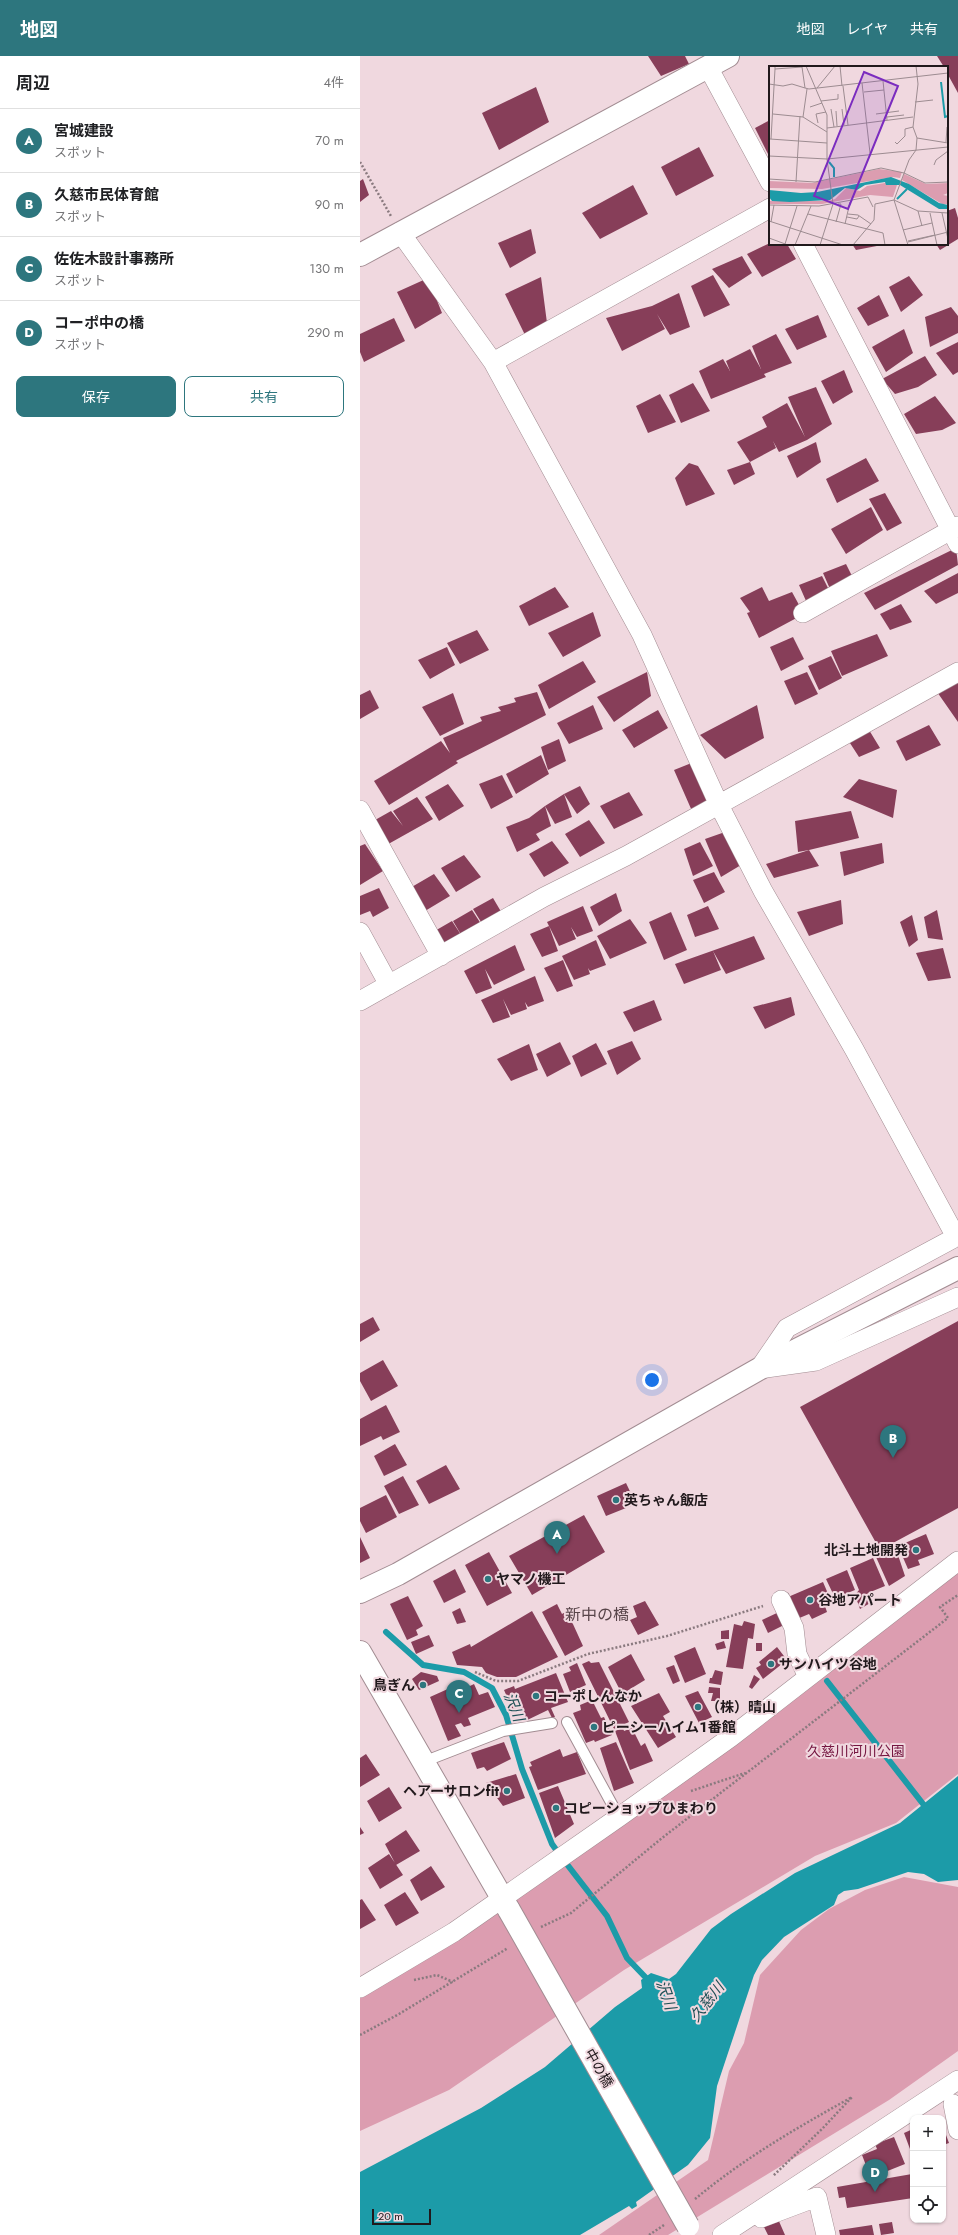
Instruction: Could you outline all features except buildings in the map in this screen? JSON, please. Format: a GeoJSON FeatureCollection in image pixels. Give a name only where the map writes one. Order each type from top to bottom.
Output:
{"type":"FeatureCollection","features":[{"type":"Feature","properties":{"kind":"street"},"geometry":{"type":"LineString","coordinates":[[360,255],[400,232],[728,56]]}},
{"type":"Feature","properties":{"kind":"street"},"geometry":{"type":"LineString","coordinates":[[708,67],[769,180]]}},
{"type":"Feature","properties":{"kind":"street"},"geometry":{"type":"LineString","coordinates":[[493,362],[769,209]]}},
{"type":"Feature","properties":{"kind":"street"},"geometry":{"type":"LineString","coordinates":[[400,232],[493,362],[642,636],[719,805],[763,891],[854,1049],[957,1236],[787,1328],[759,1369]]}},
{"type":"Feature","properties":{"kind":"street"},"geometry":{"type":"LineString","coordinates":[[803,245],[956,533],[804,613]]}},
{"type":"Feature","properties":{"kind":"street"},"geometry":{"type":"LineString","coordinates":[[360,1001],[544,897],[719,805],[958,672]]}},
{"type":"Feature","properties":{"kind":"street"},"geometry":{"type":"LineString","coordinates":[[360,810],[441,956]]}},
{"type":"Feature","properties":{"kind":"street"},"geometry":{"type":"LineString","coordinates":[[360,932],[389,985]]}},
{"type":"Feature","properties":{"kind":"street"},"geometry":{"type":"LineString","coordinates":[[360,1592],[405,1570],[759,1369],[855,1318],[958,1268]]}},
{"type":"Feature","properties":{"kind":"street"},"geometry":{"type":"LineString","coordinates":[[759,1369],[816,1362],[958,1297]]}},
{"type":"Feature","properties":{"kind":"street"},"geometry":{"type":"LineString","coordinates":[[360,1988],[454,1932],[506,1904],[619,1817],[731,1737],[958,1561]]}},
{"type":"Feature","properties":{"kind":"street"},"geometry":{"type":"LineString","coordinates":[[781,1600],[794,1628],[797,1654],[808,1677]]}},
{"type":"Feature","properties":{"kind":"street","name":"中の橋"},"geometry":{"type":"LineString","coordinates":[[360,1652],[506,1904],[690,2230]]}},
{"type":"Feature","properties":{"kind":"street"},"geometry":{"type":"LineString","coordinates":[[723,2234],[958,2080]]}},
{"type":"Feature","properties":{"kind":"street"},"geometry":{"type":"LineString","coordinates":[[953,2104],[958,2130]]}},
{"type":"Feature","properties":{"kind":"street"},"geometry":{"type":"LineString","coordinates":[[723,2234],[817,2197],[826,2235]]}},
{"type":"Feature","properties":{"kind":"lane"},"geometry":{"type":"LineString","coordinates":[[567,1722],[619,1817]]}},
{"type":"Feature","properties":{"kind":"lane"},"geometry":{"type":"LineString","coordinates":[[423,1762],[503,1731],[552,1723]]}},
{"type":"Feature","properties":{"kind":"path"},"geometry":{"type":"LineString","coordinates":[[360,162],[400,232]]}},
{"type":"Feature","properties":{"kind":"path"},"geometry":{"type":"LineString","coordinates":[[537,1929],[549,1921],[571,1913],[662,1838],[948,1618],[940,1607],[958,1595]]}},
{"type":"Feature","properties":{"kind":"path"},"geometry":{"type":"LineString","coordinates":[[475,1672],[496,1681],[518,1681],[588,1654],[667,1636],[781,1600]]}},
{"type":"Feature","properties":{"kind":"path"},"geometry":{"type":"LineString","coordinates":[[360,2034],[399,2014],[511,1946]]}},
{"type":"Feature","properties":{"kind":"path"},"geometry":{"type":"LineString","coordinates":[[689,2204],[732,2170],[772,2142],[852,2097],[822,2129],[773,2176],[761,2192],[768,2204]]}},
{"type":"Feature","properties":{"kind":"path"},"geometry":{"type":"LineString","coordinates":[[649,2235],[667,2222]]}},
{"type":"Feature","properties":{"kind":"green space","name":"久慈川河川公園"},"geometry":{"type":"Polygon","coordinates":[[[958,1568],[958,1774],[896,1823],[815,1856],[624,1970],[449,2090],[360,2131],[360,1994],[958,1568]]]}},
{"type":"Feature","properties":{"kind":"green space"},"geometry":{"type":"Polygon","coordinates":[[[904,1877],[958,1887],[958,2051],[889,2100],[668,2235],[599,2235],[708,2160],[729,2071],[744,2043],[760,1975],[801,1930],[829,1909],[865,1890],[904,1877]]]}},
{"type":"Feature","properties":{"kind":"water","name":"久慈川"},"geometry":{"type":"Polygon","coordinates":[[[958,1776],[958,1880],[938,1882],[924,1874],[908,1872],[858,1889],[844,1891],[838,1895],[834,1905],[784,1937],[762,1960],[754,1975],[717,2086],[710,2138],[688,2165],[636,2202],[637,2206],[632,2209],[629,2206],[580,2235],[360,2235],[360,2172],[481,2108],[545,2067],[615,2007],[642,1988],[641,1980],[651,1973],[669,1979],[676,1974],[711,1929],[731,1914],[795,1873],[900,1823],[958,1776]]]}},
{"type":"Feature","properties":{"kind":"waterway","name":"沢川"},"geometry":{"type":"LineString","coordinates":[[386,1632],[423,1665],[464,1672],[492,1688],[506,1715],[522,1769],[552,1844],[557,1851]]}},
{"type":"Feature","properties":{"kind":"waterway"},"geometry":{"type":"LineString","coordinates":[[827,1681],[927,1809]]}},
{"type":"Feature","properties":{"kind":"waterway","name":"沢川"},"geometry":{"type":"LineString","coordinates":[[566,1863],[607,1916],[627,1958],[650,1982]]}},
{"type":"Feature","properties":{"kind":"place","name":"久慈市民体育館"},"geometry":{"type":"Point","coordinates":[893,1458]}},
{"type":"Feature","properties":{"kind":"place","name":"英ちゃん飯店"},"geometry":{"type":"Point","coordinates":[616,1500]}},
{"type":"Feature","properties":{"kind":"place","name":"北斗土地開発"},"geometry":{"type":"Point","coordinates":[916,1550]}},
{"type":"Feature","properties":{"kind":"place","name":"宮城建設"},"geometry":{"type":"Point","coordinates":[557,1554]}},
{"type":"Feature","properties":{"kind":"place","name":"ヤマノ機工"},"geometry":{"type":"Point","coordinates":[488,1579]}},
{"type":"Feature","properties":{"kind":"place","name":"谷地アパート"},"geometry":{"type":"Point","coordinates":[810,1600]}},
{"type":"Feature","properties":{"kind":"place","name":"サンハイツ谷地"},"geometry":{"type":"Point","coordinates":[771,1664]}},
{"type":"Feature","properties":{"kind":"place","name":"鳥ぎん"},"geometry":{"type":"Point","coordinates":[423,1685]}},
{"type":"Feature","properties":{"kind":"place","name":"コーポしんなか"},"geometry":{"type":"Point","coordinates":[536,1696]}},
{"type":"Feature","properties":{"kind":"place","name":"（株）晴山"},"geometry":{"type":"Point","coordinates":[698,1707]}},
{"type":"Feature","properties":{"kind":"place","name":"佐佐木設計事務所"},"geometry":{"type":"Point","coordinates":[459,1713]}},
{"type":"Feature","properties":{"kind":"place","name":"ピーシーハイム１番館"},"geometry":{"type":"Point","coordinates":[594,1727]}},
{"type":"Feature","properties":{"kind":"place","name":"ヘアーサロンfit"},"geometry":{"type":"Point","coordinates":[507,1791]}},
{"type":"Feature","properties":{"kind":"place","name":"コピーショップひまわり"},"geometry":{"type":"Point","coordinates":[556,1808]}},
{"type":"Feature","properties":{"kind":"place","name":"コーポ中の橋"},"geometry":{"type":"Point","coordinates":[875,2192]}},
{"type":"Feature","properties":{"kind":"district","name":"新中の橋"},"geometry":{"type":"Point","coordinates":[597,1614]}}]}
